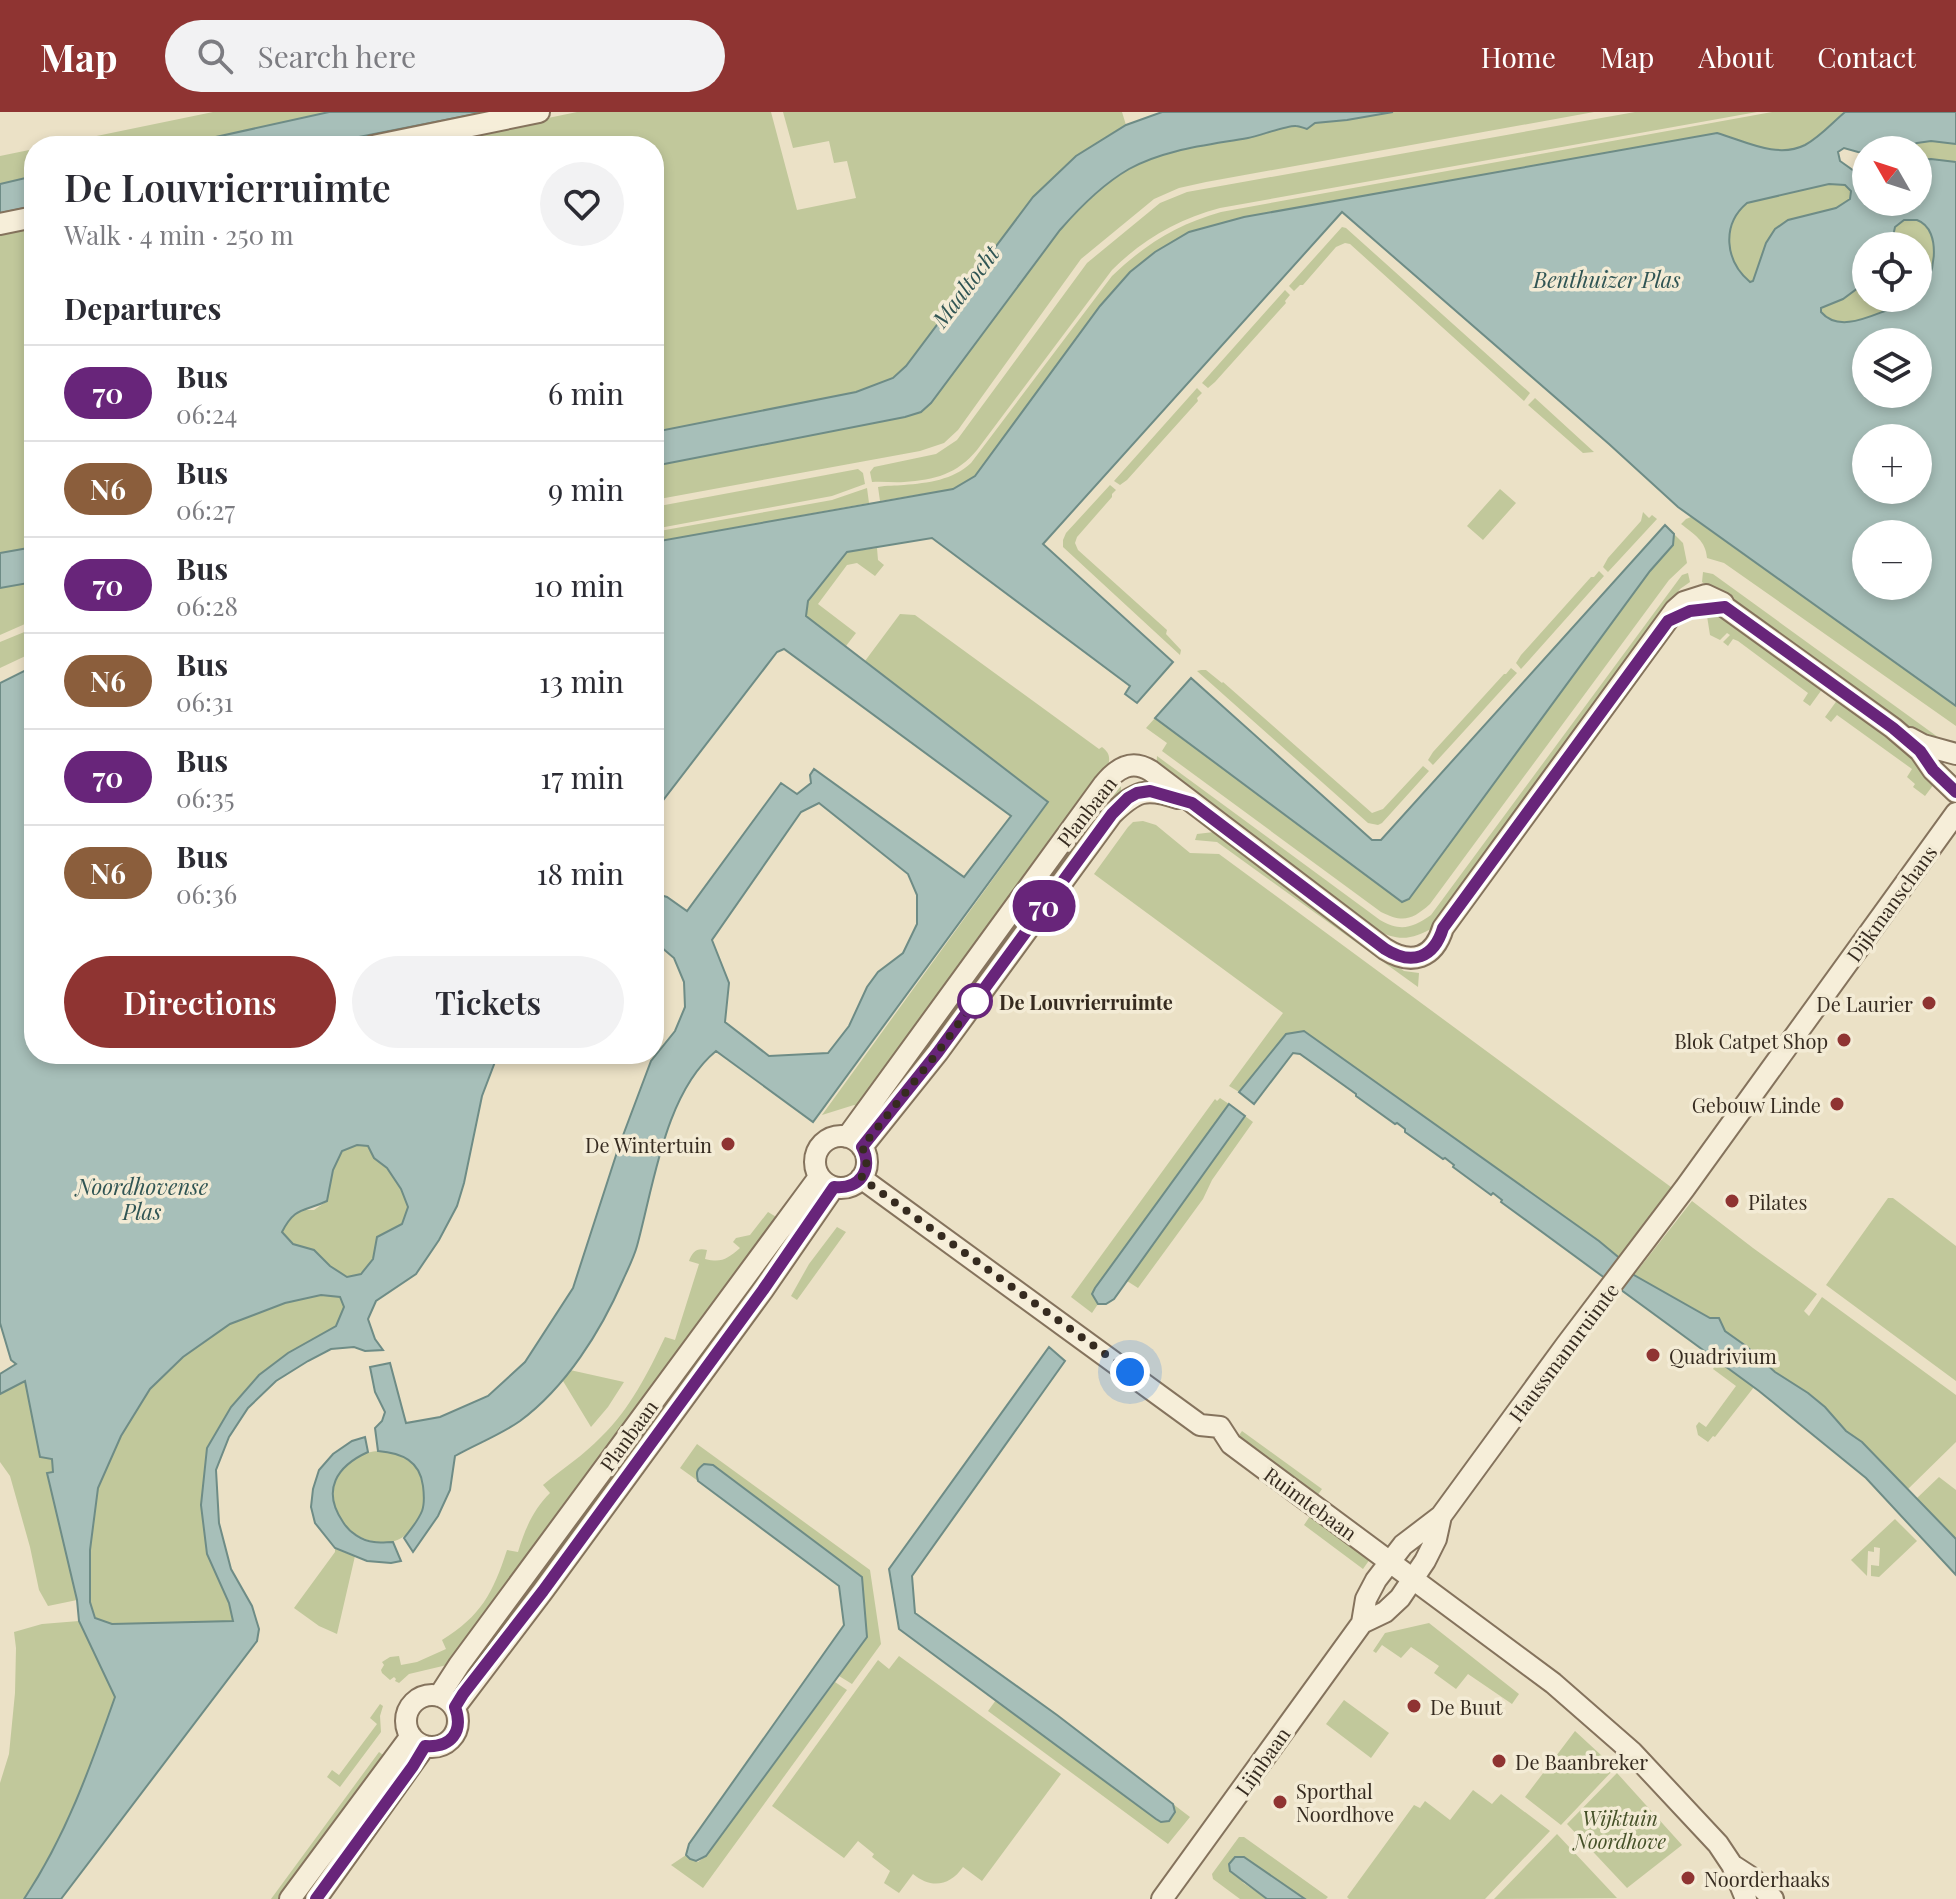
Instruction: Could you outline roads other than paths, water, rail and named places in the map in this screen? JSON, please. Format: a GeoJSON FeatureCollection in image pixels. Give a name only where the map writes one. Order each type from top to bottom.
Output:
{"type":"FeatureCollection","features":[{"type":"Feature","properties":{"kind":"street"},"geometry":{"type":"LineString","coordinates":[[422,136],[539,112]]}},
{"type":"Feature","properties":{"kind":"street"},"geometry":{"type":"LineString","coordinates":[[0,224],[24,219]]}},
{"type":"Feature","properties":{"kind":"street"},"geometry":{"type":"LineString","coordinates":[[1192,803],[1366,934],[1392,944],[1409,946],[1422,943],[1443,928],[1675,610],[1684,602],[1706,595],[1723,603],[1893,728],[1920,751],[1933,770],[1956,792]]}},
{"type":"Feature","properties":{"kind":"street"},"geometry":{"type":"LineString","coordinates":[[1893,728],[1923,745],[1956,754]]}},
{"type":"Feature","properties":{"kind":"street","name":"Planbaan"},"geometry":{"type":"LineString","coordinates":[[854,1142],[1112,775],[1128,765],[1145,767],[1192,803]]}},
{"type":"Feature","properties":{"kind":"street","name":"Planbaan"},"geometry":{"type":"LineString","coordinates":[[854,1142],[938,1052],[1112,814],[1128,798],[1150,791],[1192,803]]}},
{"type":"Feature","properties":{"kind":"street","name":"Dijkmanschans"},"geometry":{"type":"LineString","coordinates":[[1685,1188],[1956,813]]}},
{"type":"Feature","properties":{"kind":"street"},"geometry":{"type":"LineString","coordinates":[[832,1138],[854,1142],[865,1153],[867,1166],[861,1178],[846,1188],[827,1182],[817,1171],[815,1159],[820,1147],[832,1138]]}},
{"type":"Feature","properties":{"kind":"street","name":"Ruimtebaan"},"geometry":{"type":"LineString","coordinates":[[861,1178],[1200,1425],[1220,1427],[1231,1444],[1553,1683],[1632,1752],[1708,1832],[1732,1865],[1746,1899]]}},
{"type":"Feature","properties":{"kind":"street","name":"Planbaan"},"geometry":{"type":"LineString","coordinates":[[447,1702],[543,1591],[763,1290],[827,1182]]}},
{"type":"Feature","properties":{"kind":"street","name":"Haussmannruimte"},"geometry":{"type":"LineString","coordinates":[[1441,1516],[1685,1188]]}},
{"type":"Feature","properties":{"kind":"street","name":"Lijnbaan"},"geometry":{"type":"LineString","coordinates":[[1162,1899],[1362,1623],[1366,1599],[1376,1580],[1403,1545],[1441,1516]]}},
{"type":"Feature","properties":{"kind":"street","name":"Lijnbaan"},"geometry":{"type":"LineString","coordinates":[[1362,1623],[1385,1612],[1400,1598],[1436,1539],[1441,1516]]}},
{"type":"Feature","properties":{"kind":"street"},"geometry":{"type":"LineString","coordinates":[[429,1695],[447,1702],[458,1717],[458,1728],[453,1737],[436,1747],[418,1741],[406,1721],[411,1706],[429,1695]]}},
{"type":"Feature","properties":{"kind":"street"},"geometry":{"type":"LineString","coordinates":[[290,1899],[418,1741]]}},
{"type":"Feature","properties":{"kind":"street"},"geometry":{"type":"LineString","coordinates":[[316,1899],[413,1766],[418,1741]]}},
{"type":"Feature","properties":{"kind":"street","name":"Ruimtebaan"},"geometry":{"type":"LineString","coordinates":[[1732,1865],[1752,1878],[1773,1899]]}},
{"type":"Feature","properties":{"kind":"water"},"geometry":{"type":"Polygon","coordinates":[[[329,112],[486,112],[364,136],[220,136],[329,112]]]}},
{"type":"Feature","properties":{"kind":"water"},"geometry":{"type":"Polygon","coordinates":[[[1162,112],[1393,112],[1315,123],[1307,129],[1292,126],[1187,149],[1143,162],[1119,175],[1092,196],[1060,230],[931,403],[921,412],[664,464],[664,430],[856,392],[893,378],[906,366],[1033,197],[1076,156],[1126,125],[1162,112]]]}},
{"type":"Feature","properties":{"kind":"water","name":"Benthuizer Plas"},"geometry":{"type":"Polygon","coordinates":[[[1845,112],[1956,112],[1956,144],[1932,141],[1932,136],[1852,136],[1852,150],[1844,148],[1838,152],[1840,161],[1852,169],[1852,216],[1932,216],[1932,159],[1956,162],[1956,706],[1678,507],[1342,212],[1043,544],[1173,662],[1137,703],[1125,694],[1130,686],[932,538],[847,552],[808,601],[806,616],[1048,802],[813,1122],[716,1051],[699,1069],[673,1115],[633,1259],[593,1338],[567,1375],[537,1407],[512,1426],[455,1456],[450,1490],[438,1516],[413,1552],[404,1538],[423,1508],[421,1477],[414,1464],[402,1456],[378,1451],[375,1428],[385,1412],[375,1392],[370,1367],[390,1363],[406,1423],[440,1417],[488,1396],[525,1362],[573,1288],[619,1146],[650,1064],[664,1064],[664,1045],[675,1031],[685,1007],[684,982],[674,958],[664,950],[664,896],[687,911],[781,783],[797,794],[811,783],[810,775],[814,769],[964,877],[1011,816],[784,649],[777,652],[664,799],[664,540],[953,489],[975,476],[1100,306],[1130,272],[1155,252],[1189,232],[1244,217],[1717,133],[1772,149],[1794,149],[1805,145],[1845,112]],[[1829,184],[1747,203],[1733,222],[1729,243],[1735,264],[1750,282],[1775,229],[1788,220],[1836,208],[1850,199],[1851,191],[1845,185],[1829,184]],[[819,803],[801,812],[712,940],[729,983],[725,1022],[769,1056],[828,1053],[849,1026],[867,987],[878,972],[903,953],[917,924],[917,895],[908,874],[819,803]]]}},
{"type":"Feature","properties":{"kind":"water"},"geometry":{"type":"Polygon","coordinates":[[[24,178],[24,208],[0,213],[0,184],[24,178]]]}},
{"type":"Feature","properties":{"kind":"water"},"geometry":{"type":"Polygon","coordinates":[[[1665,525],[1674,534],[1673,545],[1650,571],[1409,899],[1402,902],[1155,718],[1191,678],[1372,840],[1381,840],[1665,525]]]}},
{"type":"Feature","properties":{"kind":"water"},"geometry":{"type":"Polygon","coordinates":[[[24,549],[24,584],[0,588],[0,553],[24,549]]]}},
{"type":"Feature","properties":{"kind":"water","name":"Noordhovense Plas"},"geometry":{"type":"Polygon","coordinates":[[[24,671],[24,1064],[494,1064],[482,1096],[457,1206],[416,1274],[376,1301],[368,1319],[375,1339],[383,1350],[365,1351],[354,1347],[331,1349],[308,1361],[276,1381],[248,1408],[229,1437],[216,1470],[219,1523],[231,1569],[252,1606],[259,1629],[257,1641],[61,1899],[24,1899],[65,1826],[115,1697],[79,1621],[77,1600],[47,1473],[53,1472],[52,1459],[40,1457],[25,1381],[0,1394],[0,1374],[16,1364],[11,1360],[0,1323],[0,683],[24,671]],[[357,1145],[342,1151],[333,1170],[327,1201],[296,1214],[282,1232],[293,1244],[314,1250],[347,1277],[361,1274],[373,1259],[377,1237],[402,1224],[408,1207],[401,1189],[387,1168],[374,1158],[368,1146],[357,1145]],[[321,1295],[285,1303],[230,1324],[183,1357],[150,1389],[121,1436],[98,1488],[90,1550],[90,1602],[95,1618],[112,1624],[233,1621],[229,1603],[207,1554],[201,1505],[207,1448],[231,1407],[259,1375],[288,1353],[336,1326],[344,1307],[340,1297],[321,1295]]]}},
{"type":"Feature","properties":{"kind":"water"},"geometry":{"type":"Polygon","coordinates":[[[1304,1031],[1599,1241],[1634,1275],[1710,1318],[1719,1318],[1725,1331],[1825,1407],[1956,1539],[1956,1575],[1866,1478],[1759,1391],[1300,1054],[1293,1053],[1254,1104],[1239,1092],[1286,1034],[1304,1031]]]}},
{"type":"Feature","properties":{"kind":"water"},"geometry":{"type":"Polygon","coordinates":[[[1229,1104],[1245,1116],[1114,1299],[1098,1304],[1092,1294],[1095,1288],[1229,1104]]]}},
{"type":"Feature","properties":{"kind":"water"},"geometry":{"type":"Polygon","coordinates":[[[1049,1347],[1065,1361],[912,1576],[915,1613],[1057,1715],[1173,1804],[1175,1812],[1169,1821],[1156,1819],[899,1629],[889,1569],[1049,1347]]]}},
{"type":"Feature","properties":{"kind":"water"},"geometry":{"type":"Polygon","coordinates":[[[365,1437],[368,1452],[341,1472],[333,1489],[333,1500],[349,1529],[369,1541],[393,1542],[401,1561],[367,1561],[335,1548],[315,1523],[311,1507],[319,1470],[333,1454],[352,1441],[365,1437]]]}},
{"type":"Feature","properties":{"kind":"water"},"geometry":{"type":"Polygon","coordinates":[[[704,1464],[713,1465],[862,1577],[867,1637],[706,1856],[696,1861],[686,1855],[689,1844],[844,1625],[839,1586],[698,1481],[697,1472],[704,1464]]]}},
{"type":"Feature","properties":{"kind":"water"},"geometry":{"type":"Polygon","coordinates":[[[1235,1857],[1244,1857],[1305,1899],[1267,1899],[1230,1871],[1229,1864],[1235,1857]]]}},
{"type":"Feature","properties":{"kind":"place","name":"De Louvrierruimte"},"geometry":{"type":"Point","coordinates":[975,1001]}},
{"type":"Feature","properties":{"kind":"place","name":"De Laurier"},"geometry":{"type":"Point","coordinates":[1929,1003]}},
{"type":"Feature","properties":{"kind":"place","name":"Blok Catpet Shop"},"geometry":{"type":"Point","coordinates":[1844,1040]}},
{"type":"Feature","properties":{"kind":"place","name":"Gebouw Linde"},"geometry":{"type":"Point","coordinates":[1837,1104]}},
{"type":"Feature","properties":{"kind":"place","name":"De Wintertuin"},"geometry":{"type":"Point","coordinates":[728,1144]}},
{"type":"Feature","properties":{"kind":"place","name":"Pilates"},"geometry":{"type":"Point","coordinates":[1732,1201]}},
{"type":"Feature","properties":{"kind":"place","name":"Quadrivium"},"geometry":{"type":"Point","coordinates":[1653,1355]}},
{"type":"Feature","properties":{"kind":"place","name":"De Buut"},"geometry":{"type":"Point","coordinates":[1414,1706]}},
{"type":"Feature","properties":{"kind":"place","name":"De Baanbreker"},"geometry":{"type":"Point","coordinates":[1499,1761]}},
{"type":"Feature","properties":{"kind":"place","name":"Sporthal Noordhove"},"geometry":{"type":"Point","coordinates":[1280,1802]}},
{"type":"Feature","properties":{"kind":"place","name":"Noorderhaaks"},"geometry":{"type":"Point","coordinates":[1688,1878]}},
{"type":"Feature","properties":{"kind":"water label","name":"Maaltocht"},"geometry":{"type":"Point","coordinates":[965,286]}},
{"type":"Feature","properties":{"kind":"park label","name":"Wijktuin Noordhove"},"geometry":{"type":"Point","coordinates":[1620,1828]}}]}
